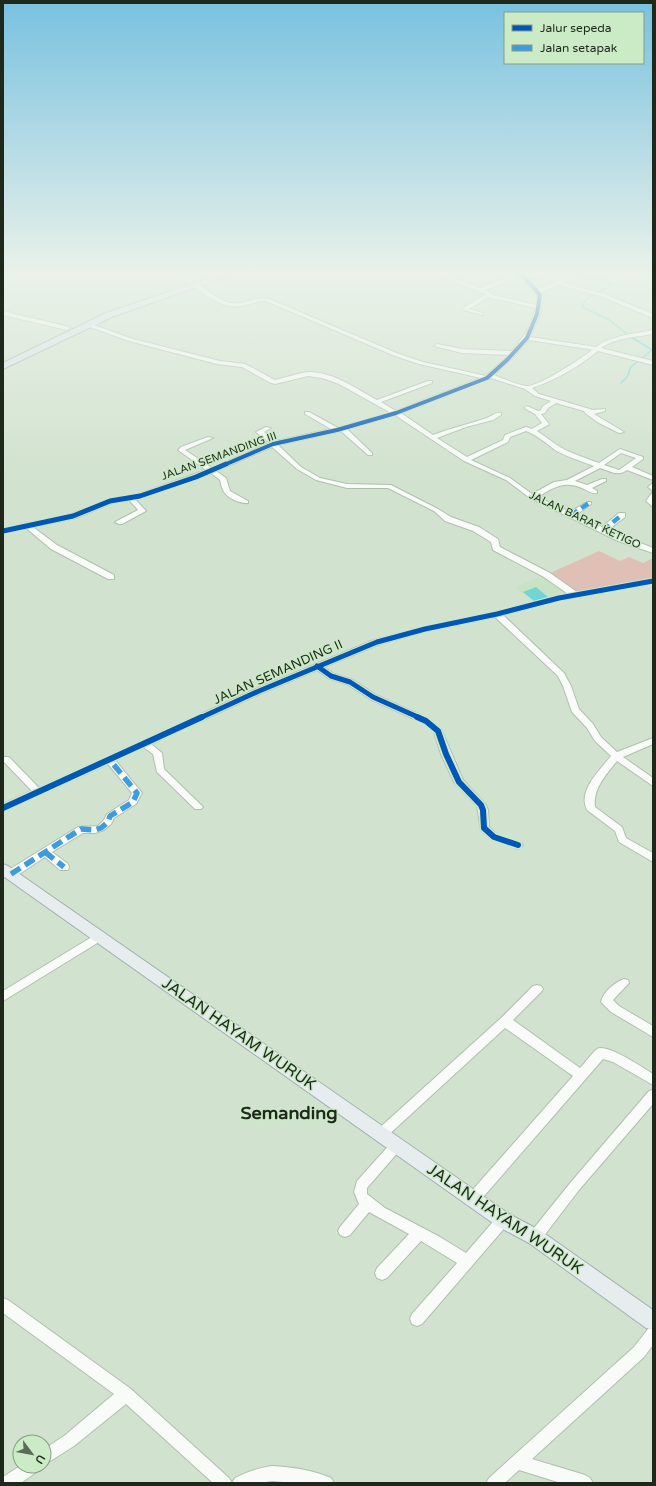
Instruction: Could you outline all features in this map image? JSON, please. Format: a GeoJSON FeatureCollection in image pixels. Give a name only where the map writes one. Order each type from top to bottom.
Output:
{"type":"FeatureCollection","features":[{"type":"Feature","properties":{"kind":"highway"},"geometry":{"type":"LineString","coordinates":[[3,358],[27,346],[25,350],[29,350],[48,341]]}},
{"type":"Feature","properties":{"kind":"highway"},"geometry":{"type":"LineString","coordinates":[[3,366],[49,341]]}},
{"type":"Feature","properties":{"kind":"highway"},"geometry":{"type":"LineString","coordinates":[[3,362],[21,353],[26,353],[22,356]]}},
{"type":"Feature","properties":{"kind":"main road","name":"JALAN HAYAM WURUK"},"geometry":{"type":"LineString","coordinates":[[7,872],[100,936],[380,1135],[503,1220],[535,1237],[653,1320]]}},
{"type":"Feature","properties":{"kind":"street","name":"JALAN BARAT KETIGO"},"geometry":{"type":"LineString","coordinates":[[136,341],[196,356],[221,364],[243,365],[269,381],[275,382],[306,374],[323,376],[341,382],[433,436],[466,460],[480,468],[506,478],[532,497],[625,541],[653,551]]}},
{"type":"Feature","properties":{"kind":"street"},"geometry":{"type":"LineString","coordinates":[[367,341],[430,366],[488,377],[527,388],[536,395],[595,413],[603,410]]}},
{"type":"Feature","properties":{"kind":"street"},"geometry":{"type":"LineString","coordinates":[[488,377],[525,341]]}},
{"type":"Feature","properties":{"kind":"street"},"geometry":{"type":"LineString","coordinates":[[549,341],[597,349],[651,361]]}},
{"type":"Feature","properties":{"kind":"street"},"geometry":{"type":"LineString","coordinates":[[527,388],[541,383],[579,363],[610,341]]}},
{"type":"Feature","properties":{"kind":"street"},"geometry":{"type":"LineString","coordinates":[[437,346],[462,351],[514,353]]}},
{"type":"Feature","properties":{"kind":"street","name":"JALAN SEMANDING III"},"geometry":{"type":"LineString","coordinates":[[3,531],[72,516],[110,501],[140,496],[211,471],[275,444],[339,429],[396,413],[488,377]]}},
{"type":"Feature","properties":{"kind":"street"},"geometry":{"type":"LineString","coordinates":[[377,402],[430,382]]}},
{"type":"Feature","properties":{"kind":"street"},"geometry":{"type":"LineString","coordinates":[[537,413],[543,412],[545,407],[555,401]]}},
{"type":"Feature","properties":{"kind":"street"},"geometry":{"type":"LineString","coordinates":[[527,408],[537,413],[546,424],[532,431]]}},
{"type":"Feature","properties":{"kind":"street"},"geometry":{"type":"LineString","coordinates":[[582,409],[601,422],[621,432]]}},
{"type":"Feature","properties":{"kind":"street"},"geometry":{"type":"LineString","coordinates":[[307,413],[339,429],[370,454]]}},
{"type":"Feature","properties":{"kind":"street"},"geometry":{"type":"LineString","coordinates":[[433,436],[491,419],[500,414]]}},
{"type":"Feature","properties":{"kind":"street"},"geometry":{"type":"LineString","coordinates":[[268,428],[260,432],[275,444],[299,468],[318,479],[347,486],[389,486],[436,510],[448,520],[476,529],[495,541],[496,548],[547,575],[575,595]]}},
{"type":"Feature","properties":{"kind":"street"},"geometry":{"type":"LineString","coordinates":[[466,460],[484,450],[506,441],[507,436],[526,430],[532,431],[552,443],[563,452],[600,466],[618,472],[628,468],[641,458],[620,451],[600,466],[570,481],[562,482],[532,497]]}},
{"type":"Feature","properties":{"kind":"street"},"geometry":{"type":"LineString","coordinates":[[210,438],[181,450],[219,475],[226,482],[227,492],[229,494],[246,502]]}},
{"type":"Feature","properties":{"kind":"street"},"geometry":{"type":"LineString","coordinates":[[628,468],[653,478]]}},
{"type":"Feature","properties":{"kind":"street"},"geometry":{"type":"LineString","coordinates":[[587,488],[604,480]]}},
{"type":"Feature","properties":{"kind":"street"},"geometry":{"type":"LineString","coordinates":[[570,481],[595,492]]}},
{"type":"Feature","properties":{"kind":"street"},"geometry":{"type":"LineString","coordinates":[[653,485],[651,487],[653,489]]}},
{"type":"Feature","properties":{"kind":"street"},"geometry":{"type":"LineString","coordinates":[[653,495],[649,501],[653,505]]}},
{"type":"Feature","properties":{"kind":"street"},"geometry":{"type":"LineString","coordinates":[[119,522],[142,511],[130,497]]}},
{"type":"Feature","properties":{"kind":"street"},"geometry":{"type":"LineString","coordinates":[[571,515],[589,503]]}},
{"type":"Feature","properties":{"kind":"street"},"geometry":{"type":"LineString","coordinates":[[603,530],[622,515]]}},
{"type":"Feature","properties":{"kind":"street"},"geometry":{"type":"LineString","coordinates":[[28,526],[54,547],[111,577]]}},
{"type":"Feature","properties":{"kind":"street","name":"JALAN SEMANDING II"},"geometry":{"type":"LineString","coordinates":[[3,808],[258,691],[361,648],[447,624],[497,614],[575,595],[653,581]]}},
{"type":"Feature","properties":{"kind":"street"},"geometry":{"type":"LineString","coordinates":[[497,614],[560,675],[567,686],[575,710],[590,726],[598,739],[616,756],[653,783]]}},
{"type":"Feature","properties":{"kind":"street"},"geometry":{"type":"LineString","coordinates":[[317,666],[331,676],[350,682],[368,694],[426,721],[435,727],[460,782],[481,805],[483,810],[484,828],[494,837],[518,845]]}},
{"type":"Feature","properties":{"kind":"street"},"geometry":{"type":"LineString","coordinates":[[653,741],[616,756],[596,780],[589,803],[590,808],[619,829],[622,840],[653,858]]}},
{"type":"Feature","properties":{"kind":"street"},"geometry":{"type":"LineString","coordinates":[[145,744],[157,753],[160,770],[198,807]]}},
{"type":"Feature","properties":{"kind":"street"},"geometry":{"type":"LineString","coordinates":[[6,759],[38,792]]}},
{"type":"Feature","properties":{"kind":"street"},"geometry":{"type":"LineString","coordinates":[[7,872],[45,852],[81,829],[95,830],[101,828],[108,822],[110,816],[128,805],[136,798],[137,793],[110,760]]}},
{"type":"Feature","properties":{"kind":"street"},"geometry":{"type":"LineString","coordinates":[[45,852],[64,867]]}},
{"type":"Feature","properties":{"kind":"street"},"geometry":{"type":"LineString","coordinates":[[3,997],[100,936]]}},
{"type":"Feature","properties":{"kind":"street"},"geometry":{"type":"LineString","coordinates":[[624,983],[608,997],[608,1002],[653,1032]]}},
{"type":"Feature","properties":{"kind":"street"},"geometry":{"type":"LineString","coordinates":[[380,1135],[505,1021],[537,989]]}},
{"type":"Feature","properties":{"kind":"street"},"geometry":{"type":"LineString","coordinates":[[505,1021],[581,1075]]}},
{"type":"Feature","properties":{"kind":"street"},"geometry":{"type":"LineString","coordinates":[[473,1199],[601,1053],[618,1058],[653,1080]]}},
{"type":"Feature","properties":{"kind":"street"},"geometry":{"type":"LineString","coordinates":[[535,1237],[575,1186],[653,1095]]}},
{"type":"Feature","properties":{"kind":"street"},"geometry":{"type":"LineString","coordinates":[[396,1146],[361,1184],[360,1191],[363,1198],[368,1203],[419,1233],[436,1241],[466,1261]]}},
{"type":"Feature","properties":{"kind":"street"},"geometry":{"type":"LineString","coordinates":[[345,1231],[368,1203]]}},
{"type":"Feature","properties":{"kind":"street"},"geometry":{"type":"LineString","coordinates":[[417,1319],[503,1220]]}},
{"type":"Feature","properties":{"kind":"street"},"geometry":{"type":"LineString","coordinates":[[382,1273],[419,1233]]}},
{"type":"Feature","properties":{"kind":"street"},"geometry":{"type":"LineString","coordinates":[[3,1305],[126,1394],[224,1483]]}},
{"type":"Feature","properties":{"kind":"street"},"geometry":{"type":"LineString","coordinates":[[494,1483],[639,1352],[653,1334]]}},
{"type":"Feature","properties":{"kind":"street"},"geometry":{"type":"LineString","coordinates":[[52,1453],[69,1441],[126,1394]]}},
{"type":"Feature","properties":{"kind":"street"},"geometry":{"type":"LineString","coordinates":[[517,1462],[585,1483]]}},
{"type":"Feature","properties":{"kind":"street"},"geometry":{"type":"LineString","coordinates":[[240,1483],[262,1474],[284,1473],[326,1483]]}},
{"type":"Feature","properties":{"kind":"street"},"geometry":{"type":"LineString","coordinates":[[8,1483],[21,1474]]}},
{"type":"Feature","properties":{"kind":"shaded area"},"geometry":{"type":"Polygon","coordinates":[[[599,551],[620,561],[629,557],[643,563],[653,558],[653,578],[575,594],[548,574],[599,551]]]}},
{"type":"Feature","properties":{"kind":"shaded area"},"geometry":{"type":"Polygon","coordinates":[[[546,575],[571,594],[533,602],[515,587],[546,575]]]}},
{"type":"Feature","properties":{"kind":"water"},"geometry":{"type":"Polygon","coordinates":[[[536,587],[548,597],[534,601],[523,592],[536,587]]]}},
{"type":"Feature","properties":{"kind":"waterway"},"geometry":{"type":"LineString","coordinates":[[621,383],[627,377],[631,367],[652,350],[638,341]]}},
{"type":"Feature","properties":{"kind":"marked path"},"geometry":{"type":"LineString","coordinates":[[571,515],[589,503]]}},
{"type":"Feature","properties":{"kind":"marked path"},"geometry":{"type":"LineString","coordinates":[[603,530],[622,515]]}},
{"type":"Feature","properties":{"kind":"marked path"},"geometry":{"type":"LineString","coordinates":[[11,874],[81,829],[95,830],[101,828],[108,822],[110,816],[133,802],[137,793],[110,760]]}},
{"type":"Feature","properties":{"kind":"marked path"},"geometry":{"type":"LineString","coordinates":[[45,852],[64,867]]}},
{"type":"Feature","properties":{"kind":"cycle path"},"geometry":{"type":"LineString","coordinates":[[3,531],[73,516],[110,501],[140,496],[196,477],[273,444],[337,430],[396,413],[487,378],[503,364],[524,341]]}},
{"type":"Feature","properties":{"kind":"cycle path"},"geometry":{"type":"LineString","coordinates":[[3,808],[259,691],[377,642],[425,629],[497,614],[559,598],[653,581]]}},
{"type":"Feature","properties":{"kind":"cycle path"},"geometry":{"type":"LineString","coordinates":[[317,666],[331,676],[350,682],[373,697],[426,721],[438,731],[446,754],[459,782],[481,805],[483,810],[484,828],[494,837],[518,845]]}},
{"type":"Feature","properties":{"kind":"district","name":"Semanding"},"geometry":{"type":"Point","coordinates":[289,1113]}}]}
